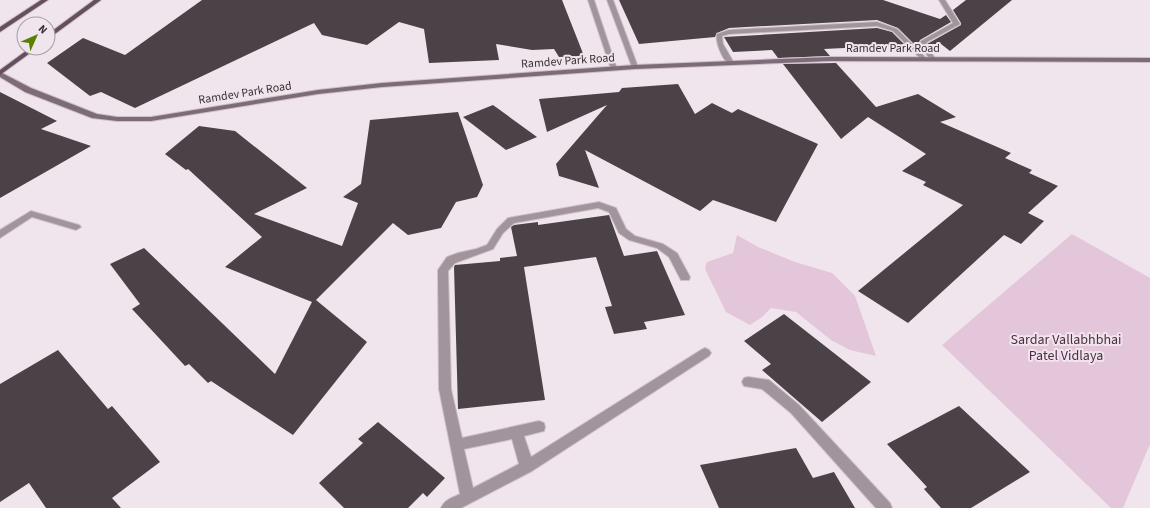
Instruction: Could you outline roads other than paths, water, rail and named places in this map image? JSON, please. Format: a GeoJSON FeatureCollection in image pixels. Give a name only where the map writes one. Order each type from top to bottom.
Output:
{"type":"FeatureCollection","features":[{"type":"Feature","properties":{"kind":"main road"},"geometry":{"type":"LineString","coordinates":[[0,30],[45,0]]}},
{"type":"Feature","properties":{"kind":"main road"},"geometry":{"type":"LineString","coordinates":[[56,31],[98,0]]}},
{"type":"Feature","properties":{"kind":"main road"},"geometry":{"type":"LineString","coordinates":[[0,74],[24,56]]}},
{"type":"Feature","properties":{"kind":"street"},"geometry":{"type":"LineString","coordinates":[[591,0],[614,69]]}},
{"type":"Feature","properties":{"kind":"street"},"geometry":{"type":"LineString","coordinates":[[610,0],[635,67]]}},
{"type":"Feature","properties":{"kind":"street"},"geometry":{"type":"LineString","coordinates":[[933,59],[922,45],[924,41],[957,24],[942,0]]}},
{"type":"Feature","properties":{"kind":"street"},"geometry":{"type":"LineString","coordinates":[[731,63],[720,44],[719,35],[729,32],[877,24],[895,30],[924,59]]}},
{"type":"Feature","properties":{"kind":"street","name":"Ramdev Park Road"},"geometry":{"type":"LineString","coordinates":[[0,74],[28,90],[95,116],[117,119],[151,120],[325,91],[390,84],[635,67],[830,59],[1150,60]]}},
{"type":"Feature","properties":{"kind":"street"},"geometry":{"type":"LineString","coordinates":[[468,498],[445,389],[443,270],[451,260],[462,254],[478,252],[490,247],[500,231],[511,220],[599,205],[613,210],[622,231],[632,238],[660,246],[673,255],[685,277]]}},
{"type":"Feature","properties":{"kind":"street"},"geometry":{"type":"LineString","coordinates":[[0,235],[31,214],[76,227]]}},
{"type":"Feature","properties":{"kind":"street"},"geometry":{"type":"LineString","coordinates":[[448,508],[527,467],[705,353]]}},
{"type":"Feature","properties":{"kind":"street"},"geometry":{"type":"LineString","coordinates":[[748,382],[765,384],[795,409],[885,508]]}},
{"type":"Feature","properties":{"kind":"street"},"geometry":{"type":"LineString","coordinates":[[457,445],[539,427]]}},
{"type":"Feature","properties":{"kind":"street"},"geometry":{"type":"LineString","coordinates":[[516,432],[527,467]]}},
{"type":"Feature","properties":{"kind":"park label","name":"Sardar Vallabhbhai Patel Vidlaya"},"geometry":{"type":"Point","coordinates":[1066,348]}}]}
